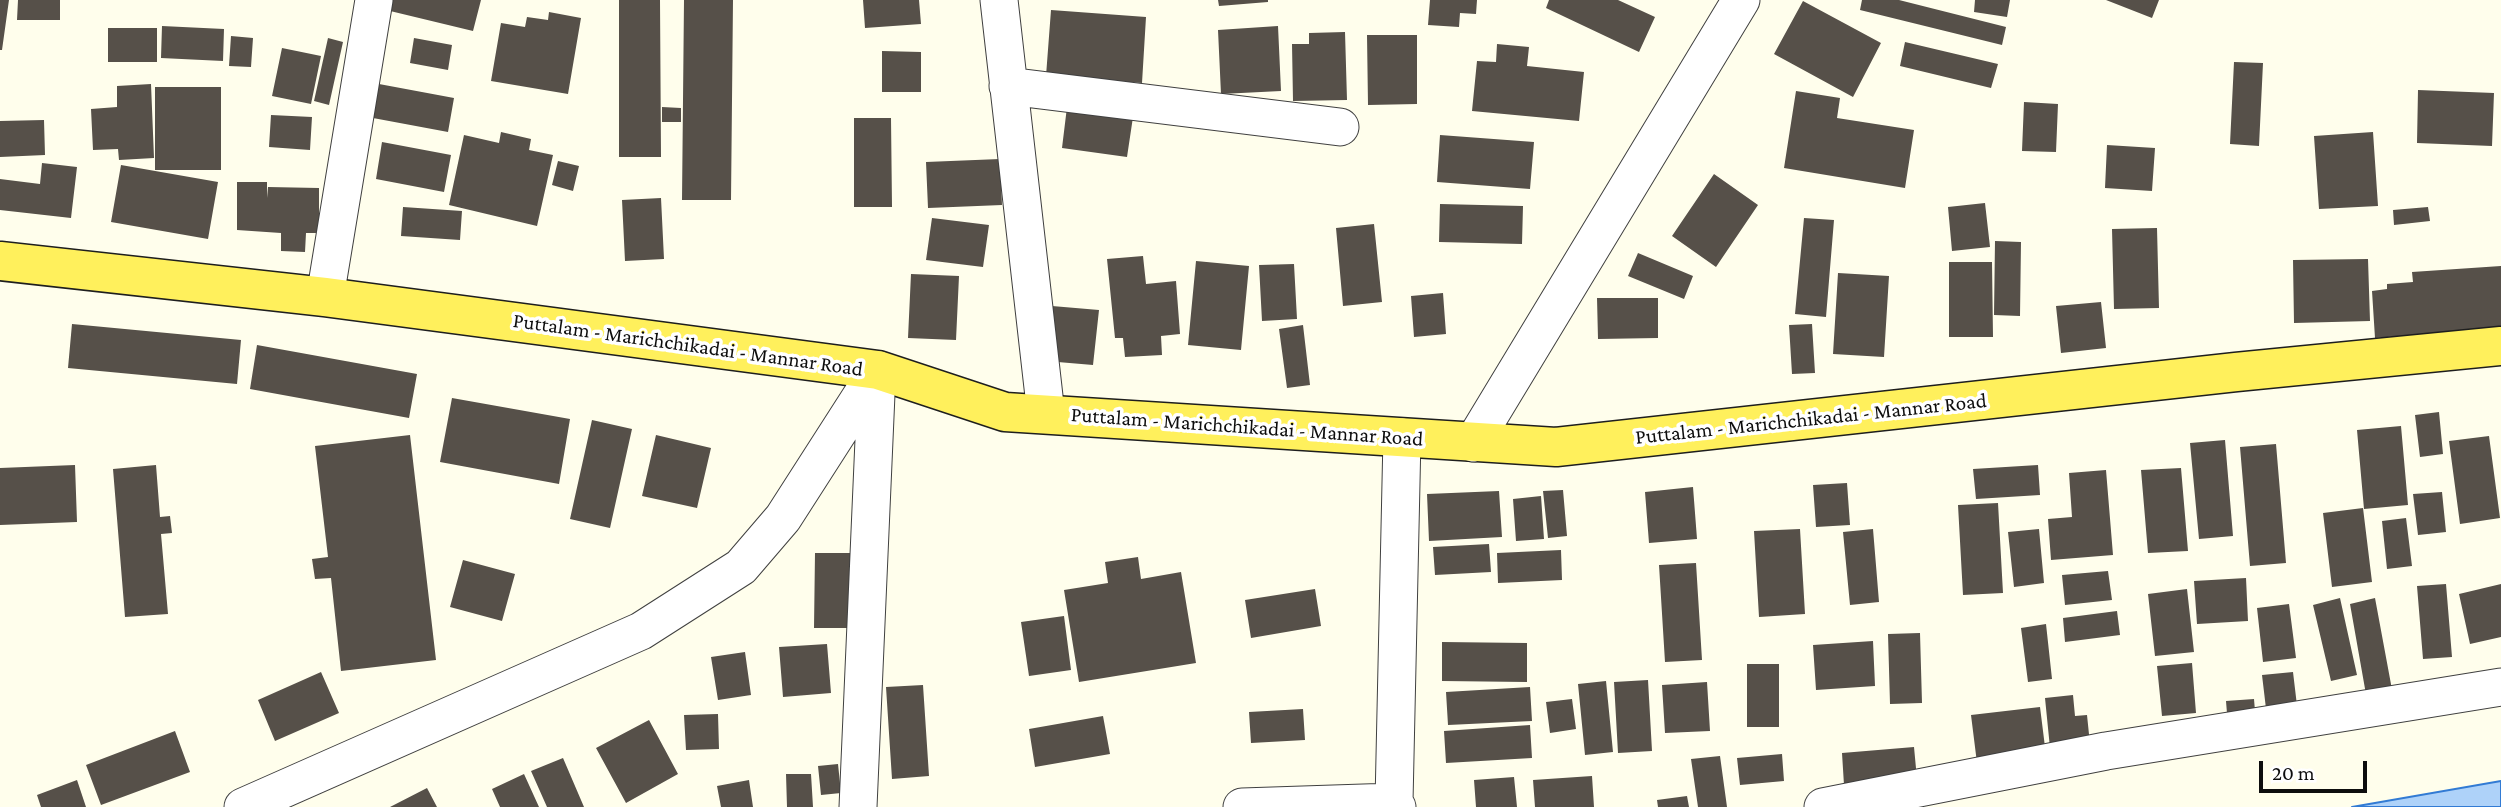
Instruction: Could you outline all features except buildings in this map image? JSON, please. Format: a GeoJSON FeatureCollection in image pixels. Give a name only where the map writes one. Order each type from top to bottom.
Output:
{"type":"FeatureCollection","features":[{"type":"Feature","properties":{"kind":"main road","name":"Puttalam - Marichchikadai - Mannar Road"},"geometry":{"type":"LineString","coordinates":[[0,261],[325,297],[878,370],[1005,412],[1556,447],[2236,372],[2501,346]]}},
{"type":"Feature","properties":{"kind":"street"},"geometry":{"type":"LineString","coordinates":[[325,297],[374,0]]}},
{"type":"Feature","properties":{"kind":"street"},"geometry":{"type":"LineString","coordinates":[[999,0],[1046,414]]}},
{"type":"Feature","properties":{"kind":"street"},"geometry":{"type":"LineString","coordinates":[[1473,443],[1741,0]]}},
{"type":"Feature","properties":{"kind":"street"},"geometry":{"type":"LineString","coordinates":[[1008,86],[1340,127]]}},
{"type":"Feature","properties":{"kind":"street"},"geometry":{"type":"LineString","coordinates":[[243,807],[641,631],[741,567],[783,518],[878,370]]}},
{"type":"Feature","properties":{"kind":"street"},"geometry":{"type":"LineString","coordinates":[[858,807],[878,370]]}},
{"type":"Feature","properties":{"kind":"street"},"geometry":{"type":"LineString","coordinates":[[1242,807],[1396,804],[1402,437]]}},
{"type":"Feature","properties":{"kind":"street"},"geometry":{"type":"LineString","coordinates":[[1823,807],[2105,751],[2501,687]]}},
{"type":"Feature","properties":{"kind":"water"},"geometry":{"type":"Polygon","coordinates":[[[2501,781],[2501,807],[2352,807],[2501,781]]]}}]}
